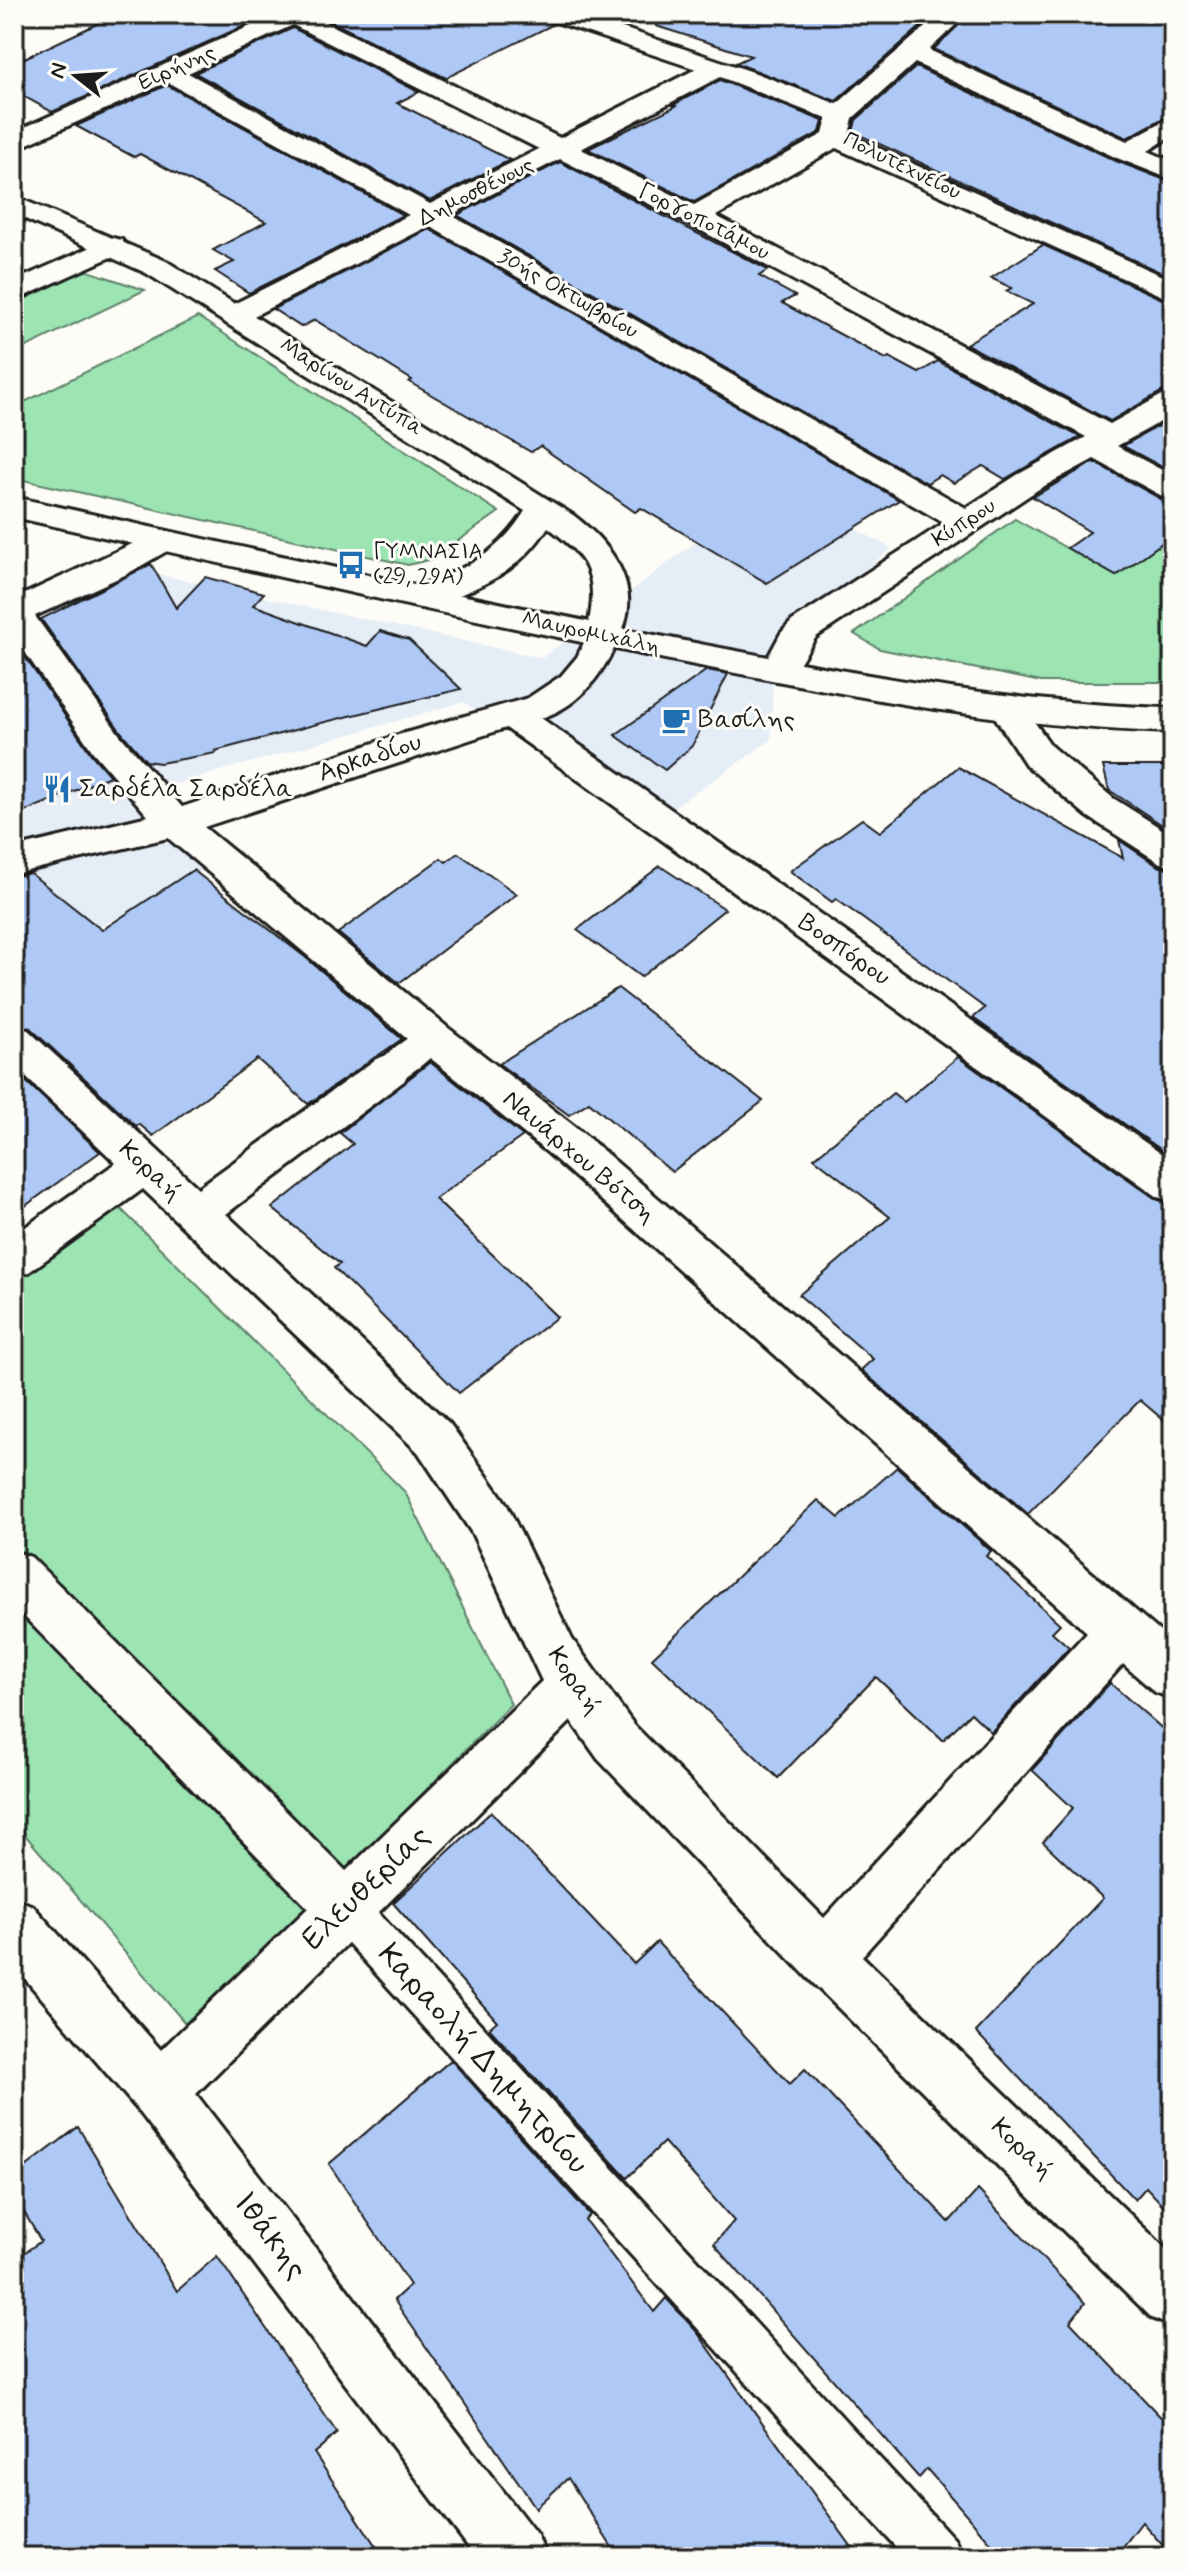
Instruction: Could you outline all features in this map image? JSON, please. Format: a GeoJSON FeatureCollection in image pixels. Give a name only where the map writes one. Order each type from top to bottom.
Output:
{"type":"FeatureCollection","features":[{"type":"Feature","properties":{"kind":"street","name":"Πολυτεχνείου"},"geometry":{"type":"LineString","coordinates":[[556,14],[718,68],[1173,292]]}},
{"type":"Feature","properties":{"kind":"street"},"geometry":{"type":"LineString","coordinates":[[695,216],[838,127],[912,52],[955,14]]}},
{"type":"Feature","properties":{"kind":"street","name":"Ειρήνης"},"geometry":{"type":"LineString","coordinates":[[14,142],[295,15]]}},
{"type":"Feature","properties":{"kind":"street","name":"Γοργοποτάμου"},"geometry":{"type":"LineString","coordinates":[[295,15],[695,216],[1102,441],[1173,489]]}},
{"type":"Feature","properties":{"kind":"street"},"geometry":{"type":"LineString","coordinates":[[912,52],[1173,172]]}},
{"type":"Feature","properties":{"kind":"street","name":"Δημοσθένους"},"geometry":{"type":"LineString","coordinates":[[234,315],[718,68]]}},
{"type":"Feature","properties":{"kind":"street","name":"30ής Οκτωβρίου"},"geometry":{"type":"LineString","coordinates":[[167,72],[430,215],[965,521]]}},
{"type":"Feature","properties":{"kind":"street"},"geometry":{"type":"LineString","coordinates":[[1127,152],[1173,124]]}},
{"type":"Feature","properties":{"kind":"street","name":"Μαρίνου Αντύπα"},"geometry":{"type":"LineString","coordinates":[[14,204],[156,267],[543,508],[589,542],[604,563],[609,578],[610,604],[603,636]]}},
{"type":"Feature","properties":{"kind":"street"},"geometry":{"type":"LineString","coordinates":[[14,292],[112,246]]}},
{"type":"Feature","properties":{"kind":"street","name":"Κύπρου"},"geometry":{"type":"LineString","coordinates":[[778,670],[793,641],[804,629],[1028,482],[1173,402]]}},
{"type":"Feature","properties":{"kind":"street","name":"Μαυρομιχάλη"},"geometry":{"type":"LineString","coordinates":[[14,507],[603,636],[778,670],[1009,711],[1173,720]]}},
{"type":"Feature","properties":{"kind":"street"},"geometry":{"type":"LineString","coordinates":[[421,597],[490,571],[524,540],[543,508]]}},
{"type":"Feature","properties":{"kind":"street"},"geometry":{"type":"LineString","coordinates":[[15,612],[115,567],[162,540]]}},
{"type":"Feature","properties":{"kind":"street","name":"Ναυάρχου Βότση"},"geometry":{"type":"LineString","coordinates":[[15,612],[106,743],[175,823],[222,859],[280,912],[433,1038],[563,1141],[998,1525],[1173,1675]]}},
{"type":"Feature","properties":{"kind":"street","name":"Αρκαδίου"},"geometry":{"type":"LineString","coordinates":[[14,861],[175,823],[411,744],[514,716],[552,701],[567,690],[592,661],[603,636]]}},
{"type":"Feature","properties":{"kind":"street"},"geometry":{"type":"LineString","coordinates":[[1009,711],[1039,756],[1100,807],[1173,854]]}},
{"type":"Feature","properties":{"kind":"street","name":"Βοσπόρου"},"geometry":{"type":"LineString","coordinates":[[514,716],[1173,1185]]}},
{"type":"Feature","properties":{"kind":"street","name":"Κοραή"},"geometry":{"type":"LineString","coordinates":[[14,1041],[434,1438],[457,1467],[489,1518],[540,1627],[573,1685],[616,1742],[825,1957],[1173,2297]]}},
{"type":"Feature","properties":{"kind":"street"},"geometry":{"type":"LineString","coordinates":[[195,1214],[390,1070]]}},
{"type":"Feature","properties":{"kind":"street"},"geometry":{"type":"LineString","coordinates":[[14,1259],[144,1166]]}},
{"type":"Feature","properties":{"kind":"street","name":"Καραολή Δημητρίου"},"geometry":{"type":"LineString","coordinates":[[14,1573],[345,1908]]}},
{"type":"Feature","properties":{"kind":"street"},"geometry":{"type":"LineString","coordinates":[[825,1957],[1121,1630]]}},
{"type":"Feature","properties":{"kind":"street","name":"Ελευθερίας"},"geometry":{"type":"LineString","coordinates":[[159,2091],[573,1685]]}},
{"type":"Feature","properties":{"kind":"street","name":"Ιθάκης"},"geometry":{"type":"LineString","coordinates":[[14,1925],[159,2091],[515,2557]]}},
{"type":"Feature","properties":{"kind":"lane"},"geometry":{"type":"LineString","coordinates":[[390,1070],[433,1038]]}},
{"type":"Feature","properties":{"kind":"lane","name":"Καραολή Δημητρίου"},"geometry":{"type":"LineString","coordinates":[[345,1908],[938,2557]]}},
{"type":"Feature","properties":{"kind":"shaded area"},"geometry":{"type":"Polygon","coordinates":[[[770,486],[892,548],[774,644],[771,740],[655,820],[463,702],[164,787],[201,873],[14,973],[14,727],[116,691],[47,607],[139,570],[542,658],[770,486]]]}},
{"type":"Feature","properties":{"kind":"green space"},"geometry":{"type":"Polygon","coordinates":[[[85,270],[145,290],[14,353],[14,304],[85,270]]]}},
{"type":"Feature","properties":{"kind":"green space"},"geometry":{"type":"Polygon","coordinates":[[[198,317],[499,512],[432,559],[408,565],[14,478],[14,407],[198,317]]]}},
{"type":"Feature","properties":{"kind":"green space"},"geometry":{"type":"Polygon","coordinates":[[[1015,519],[1116,576],[1173,535],[1173,682],[1041,682],[880,649],[854,634],[1015,519]]]}},
{"type":"Feature","properties":{"kind":"green space"},"geometry":{"type":"Polygon","coordinates":[[[113,1201],[405,1492],[511,1704],[190,2029],[14,1822],[14,1274],[113,1201]]]}},
{"type":"Feature","properties":{"kind":"building"},"geometry":{"type":"Polygon","coordinates":[[[118,14],[270,14],[52,112],[14,91],[14,63],[118,14]]]}},
{"type":"Feature","properties":{"kind":"building"},"geometry":{"type":"Polygon","coordinates":[[[316,14],[541,14],[544,21],[554,24],[446,78],[316,14]]]}},
{"type":"Feature","properties":{"kind":"building"},"geometry":{"type":"Polygon","coordinates":[[[657,14],[935,14],[836,101],[736,63],[751,56],[656,26],[657,14]]]}},
{"type":"Feature","properties":{"kind":"building"},"geometry":{"type":"Polygon","coordinates":[[[970,14],[1173,14],[1173,113],[1127,138],[934,49],[970,14]]]}},
{"type":"Feature","properties":{"kind":"building"},"geometry":{"type":"Polygon","coordinates":[[[293,28],[419,92],[397,103],[510,160],[430,201],[195,73],[293,28]]]}},
{"type":"Feature","properties":{"kind":"building"},"geometry":{"type":"Polygon","coordinates":[[[916,67],[1116,161],[1173,183],[1173,278],[853,132],[856,120],[916,67]]]}},
{"type":"Feature","properties":{"kind":"building"},"geometry":{"type":"Polygon","coordinates":[[[720,80],[823,121],[820,132],[694,202],[588,149],[676,106],[673,105],[720,80]]]}},
{"type":"Feature","properties":{"kind":"building"},"geometry":{"type":"Polygon","coordinates":[[[167,85],[403,215],[249,293],[215,271],[234,262],[213,250],[266,222],[140,154],[134,157],[76,126],[167,85]]]}},
{"type":"Feature","properties":{"kind":"building"},"geometry":{"type":"Polygon","coordinates":[[[560,162],[768,270],[759,276],[795,296],[782,303],[886,359],[889,357],[919,373],[938,361],[1080,437],[1005,479],[983,466],[954,483],[940,475],[927,483],[457,215],[560,162]]]}},
{"type":"Feature","properties":{"kind":"building"},"geometry":{"type":"Polygon","coordinates":[[[429,229],[899,500],[767,583],[641,508],[635,512],[540,446],[531,452],[409,382],[412,380],[315,320],[301,327],[273,309],[429,229]]]}},
{"type":"Feature","properties":{"kind":"building"},"geometry":{"type":"Polygon","coordinates":[[[1043,245],[1173,304],[1173,390],[1161,392],[1110,421],[966,344],[1033,304],[1006,291],[1012,288],[991,278],[1043,245]]]}},
{"type":"Feature","properties":{"kind":"building"},"geometry":{"type":"Polygon","coordinates":[[[1173,418],[1173,473],[1123,446],[1173,418]]]}},
{"type":"Feature","properties":{"kind":"building"},"geometry":{"type":"Polygon","coordinates":[[[1094,462],[1161,499],[1173,502],[1173,535],[1116,576],[1067,548],[1090,532],[1033,497],[1094,462]]]}},
{"type":"Feature","properties":{"kind":"building"},"geometry":{"type":"Polygon","coordinates":[[[151,564],[176,608],[205,577],[264,593],[253,605],[367,646],[380,631],[409,640],[461,689],[325,722],[216,753],[160,763],[146,761],[121,732],[41,619],[151,564]]]}},
{"type":"Feature","properties":{"kind":"building"},"geometry":{"type":"Polygon","coordinates":[[[14,641],[91,754],[110,776],[14,816],[14,641]]]}},
{"type":"Feature","properties":{"kind":"building"},"geometry":{"type":"Polygon","coordinates":[[[707,670],[728,674],[692,746],[665,770],[615,735],[707,670]]]}},
{"type":"Feature","properties":{"kind":"building"},"geometry":{"type":"Polygon","coordinates":[[[1103,766],[1173,766],[1173,832],[1109,790],[1103,766]]]}},
{"type":"Feature","properties":{"kind":"building"},"geometry":{"type":"Polygon","coordinates":[[[958,767],[1123,858],[1119,840],[1158,866],[1173,870],[1173,1158],[973,1018],[985,1008],[836,899],[832,902],[790,871],[862,819],[880,832],[958,767]]]}},
{"type":"Feature","properties":{"kind":"building"},"geometry":{"type":"Polygon","coordinates":[[[458,853],[517,894],[399,983],[338,933],[441,858],[446,862],[458,853]]]}},
{"type":"Feature","properties":{"kind":"building"},"geometry":{"type":"Polygon","coordinates":[[[660,866],[725,909],[641,977],[577,930],[660,866]]]}},
{"type":"Feature","properties":{"kind":"building"},"geometry":{"type":"Polygon","coordinates":[[[193,870],[305,957],[402,1039],[308,1104],[257,1059],[153,1136],[139,1124],[136,1126],[30,1028],[14,1023],[14,877],[30,873],[102,930],[193,870]]]}},
{"type":"Feature","properties":{"kind":"building"},"geometry":{"type":"Polygon","coordinates":[[[618,988],[763,1101],[672,1172],[589,1102],[569,1115],[499,1064],[618,988]]]}},
{"type":"Feature","properties":{"kind":"building"},"geometry":{"type":"Polygon","coordinates":[[[958,1057],[1156,1199],[1173,1205],[1173,1428],[1140,1400],[1028,1514],[861,1370],[873,1359],[799,1295],[890,1217],[814,1158],[893,1093],[904,1102],[958,1057]]]}},
{"type":"Feature","properties":{"kind":"building"},"geometry":{"type":"Polygon","coordinates":[[[430,1062],[523,1136],[435,1199],[557,1317],[459,1393],[334,1268],[340,1264],[272,1208],[353,1144],[340,1133],[430,1062]]]}},
{"type":"Feature","properties":{"kind":"building"},"geometry":{"type":"Polygon","coordinates":[[[14,1070],[100,1152],[14,1214],[14,1070]]]}},
{"type":"Feature","properties":{"kind":"building"},"geometry":{"type":"Polygon","coordinates":[[[897,1467],[991,1551],[986,1556],[1060,1624],[1052,1632],[1069,1647],[991,1732],[971,1713],[943,1740],[876,1677],[778,1778],[652,1658],[818,1500],[839,1518],[897,1467]]]}},
{"type":"Feature","properties":{"kind":"building"},"geometry":{"type":"Polygon","coordinates":[[[1110,1683],[1173,1738],[1173,2216],[1146,2187],[1135,2200],[976,2032],[1103,1898],[1043,1842],[1073,1808],[1032,1770],[1110,1683]]]}},
{"type":"Feature","properties":{"kind":"building"},"geometry":{"type":"Polygon","coordinates":[[[491,1812],[634,1964],[657,1942],[790,2084],[805,2069],[949,2222],[978,2190],[1085,2303],[1070,2322],[1173,2430],[1173,2557],[1142,2522],[1115,2557],[1003,2557],[927,2469],[919,2478],[714,2244],[734,2221],[664,2142],[627,2178],[489,2028],[497,2021],[393,1903],[491,1812]]]}},
{"type":"Feature","properties":{"kind":"building"},"geometry":{"type":"Polygon","coordinates":[[[451,2060],[590,2215],[585,2220],[654,2312],[666,2298],[697,2332],[859,2557],[618,2557],[568,2478],[536,2508],[394,2300],[410,2285],[329,2164],[451,2060]]]}},
{"type":"Feature","properties":{"kind":"building"},"geometry":{"type":"Polygon","coordinates":[[[78,2127],[177,2291],[217,2256],[337,2433],[314,2453],[383,2557],[14,2557],[14,2260],[41,2241],[14,2195],[14,2176],[78,2127]]]}},
{"type":"Feature","properties":{"kind":"place","name":"ΓΥΜΝΑΣΙΑ (29, 29Α)"},"geometry":{"type":"Point","coordinates":[351,565]}},
{"type":"Feature","properties":{"kind":"place","name":"Βασίλης"},"geometry":{"type":"Point","coordinates":[676,720]}},
{"type":"Feature","properties":{"kind":"place","name":"Σαρδέλα Σαρδέλα"},"geometry":{"type":"Point","coordinates":[57,789]}}]}
